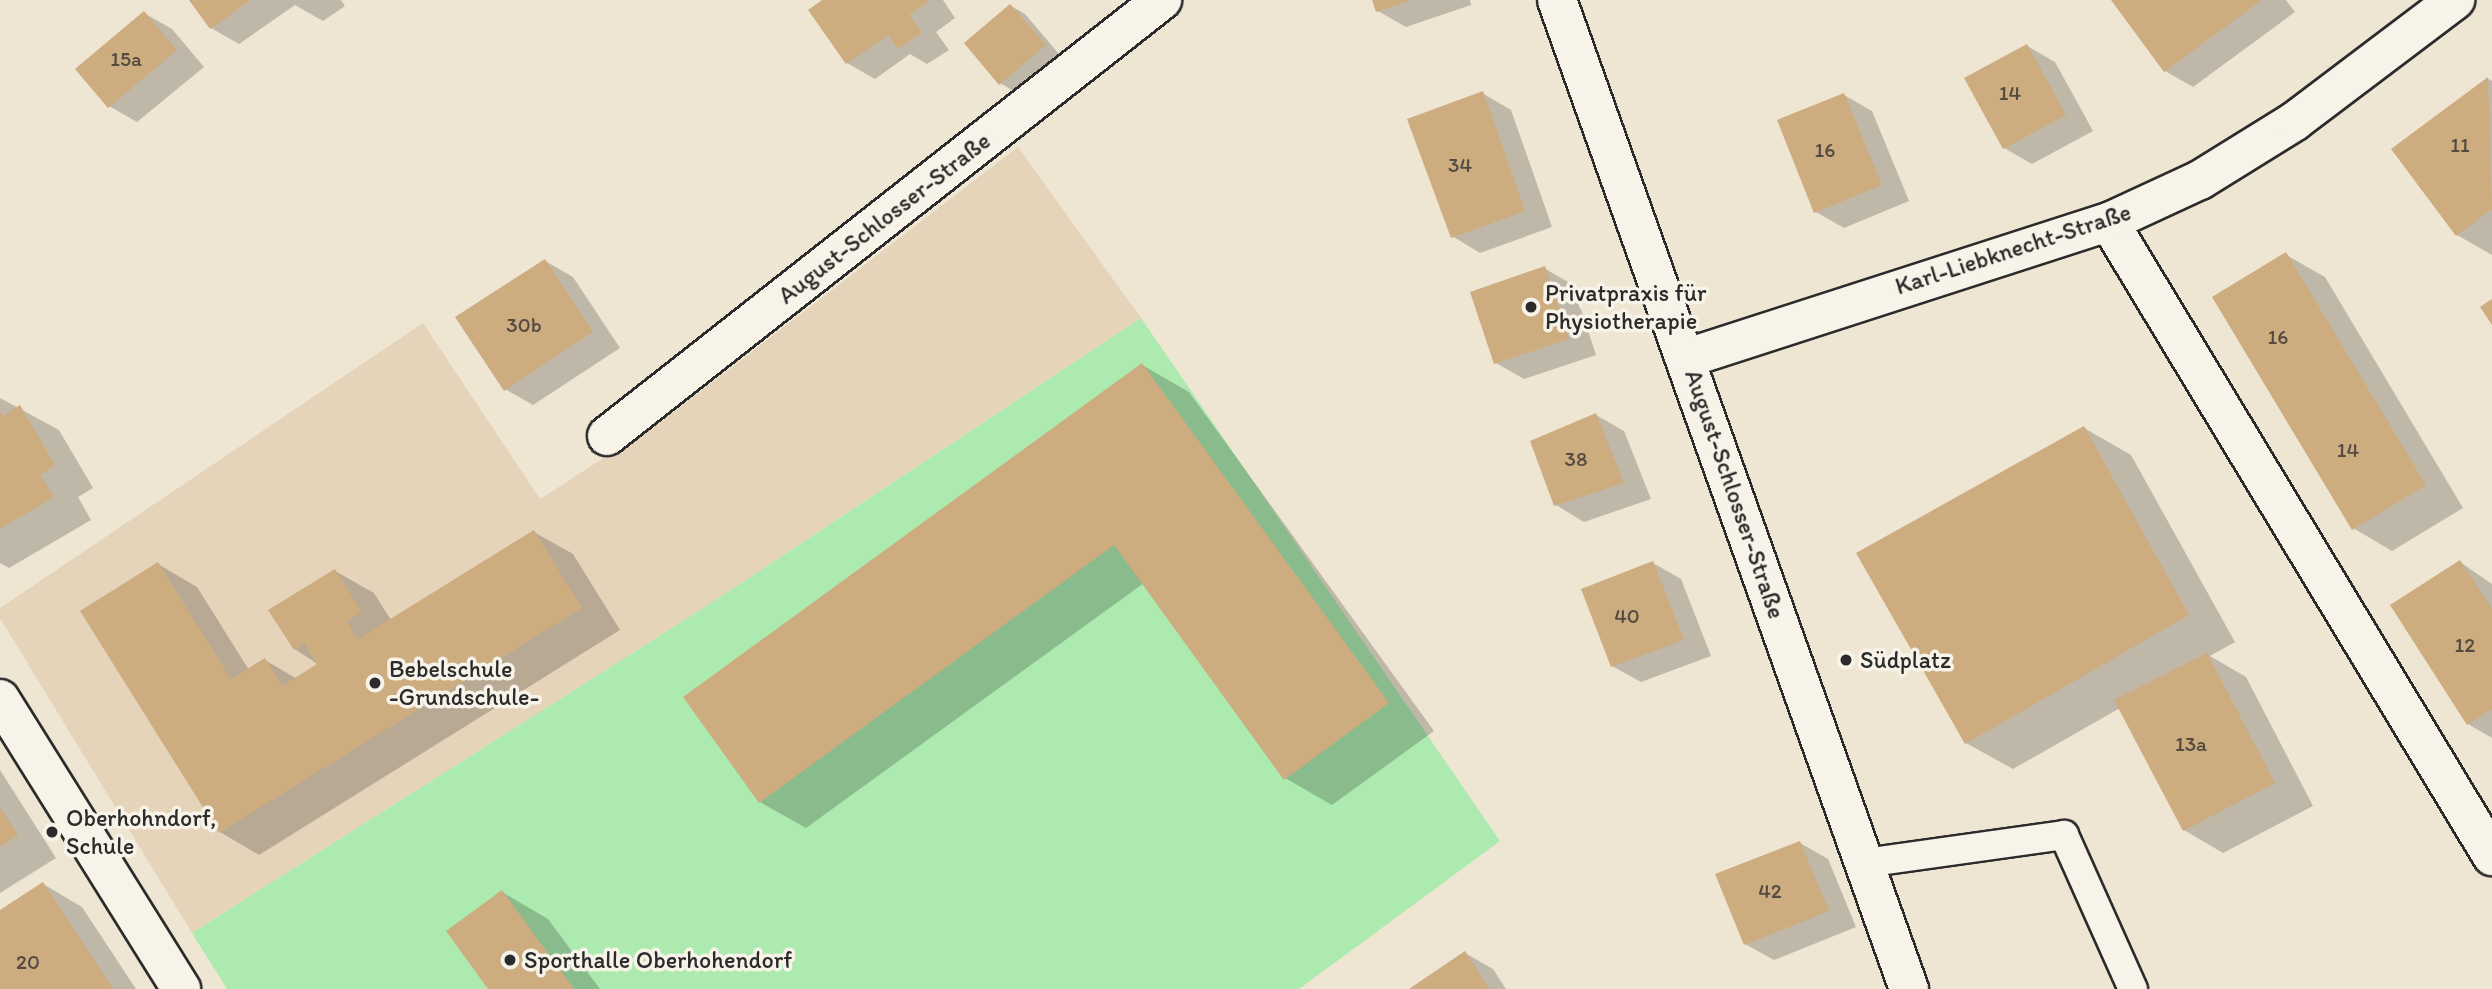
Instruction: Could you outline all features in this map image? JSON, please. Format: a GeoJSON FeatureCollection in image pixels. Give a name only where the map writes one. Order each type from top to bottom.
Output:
{"type":"FeatureCollection","features":[{"type":"Feature","properties":{"kind":"street","name":"August-Schlosser-Straße"},"geometry":{"type":"LineString","coordinates":[[607,436],[1161,0]]}},
{"type":"Feature","properties":{"kind":"street","name":"August-Schlosser-Straße"},"geometry":{"type":"LineString","coordinates":[[1557,0],[1687,358],[1909,989]]}},
{"type":"Feature","properties":{"kind":"street","name":"Karl-Liebknecht-Straße"},"geometry":{"type":"LineString","coordinates":[[1687,358],[2109,222],[2200,180],[2295,121],[2455,0]]}},
{"type":"Feature","properties":{"kind":"street"},"geometry":{"type":"LineString","coordinates":[[2109,222],[2492,856]]}},
{"type":"Feature","properties":{"kind":"street"},"geometry":{"type":"LineString","coordinates":[[0,699],[181,989]]}},
{"type":"Feature","properties":{"kind":"lane"},"geometry":{"type":"LineString","coordinates":[[1865,863],[2064,835],[2133,989]]}},
{"type":"Feature","properties":{"kind":"shaded area"},"geometry":{"type":"Polygon","coordinates":[[[1018,147],[1141,318],[708,605],[192,933],[0,618],[0,608],[423,323],[540,499],[663,420],[1018,147]]]}},
{"type":"Feature","properties":{"kind":"green space"},"geometry":{"type":"Polygon","coordinates":[[[1141,318],[1500,841],[1299,989],[227,989],[192,933],[708,605],[1141,318]]]}},
{"type":"Feature","properties":{"kind":"building"},"geometry":{"type":"Polygon","coordinates":[[[189,0],[251,0],[210,29],[189,0]]]}},
{"type":"Feature","properties":{"kind":"building"},"geometry":{"type":"Polygon","coordinates":[[[822,0],[928,2],[909,15],[922,33],[898,49],[888,35],[846,64],[808,10],[822,0]]]}},
{"type":"Feature","properties":{"kind":"building"},"geometry":{"type":"Polygon","coordinates":[[[1372,0],[1411,0],[1376,12],[1372,0]]]}},
{"type":"Feature","properties":{"kind":"building"},"geometry":{"type":"Polygon","coordinates":[[[2111,0],[2262,0],[2164,72],[2111,0]]]}},
{"type":"Feature","properties":{"kind":"building"},"geometry":{"type":"Polygon","coordinates":[[[1010,4],[1046,45],[999,85],[964,43],[1010,4]]]}},
{"type":"Feature","properties":{"kind":"building"},"geometry":{"type":"Polygon","coordinates":[[[144,11],[177,50],[108,108],[75,69],[144,11]]]}},
{"type":"Feature","properties":{"kind":"building"},"geometry":{"type":"Polygon","coordinates":[[[2027,44],[2066,115],[2003,149],[1964,78],[2027,44]]]}},
{"type":"Feature","properties":{"kind":"building"},"geometry":{"type":"Polygon","coordinates":[[[2488,77],[2492,209],[2456,236],[2391,149],[2488,77]]]}},
{"type":"Feature","properties":{"kind":"building"},"geometry":{"type":"Polygon","coordinates":[[[1483,91],[1525,211],[1451,238],[1407,119],[1483,91]]]}},
{"type":"Feature","properties":{"kind":"building"},"geometry":{"type":"Polygon","coordinates":[[[1844,93],[1882,185],[1814,213],[1777,120],[1844,93]]]}},
{"type":"Feature","properties":{"kind":"building"},"geometry":{"type":"Polygon","coordinates":[[[2286,252],[2426,485],[2352,530],[2212,297],[2286,252]]]}},
{"type":"Feature","properties":{"kind":"building"},"geometry":{"type":"Polygon","coordinates":[[[545,259],[593,332],[504,391],[455,317],[545,259]]]}},
{"type":"Feature","properties":{"kind":"building"},"geometry":{"type":"Polygon","coordinates":[[[1545,266],[1569,339],[1494,364],[1470,292],[1545,266]]]}},
{"type":"Feature","properties":{"kind":"building"},"geometry":{"type":"Polygon","coordinates":[[[2492,299],[2492,325],[2480,307],[2492,299]]]}},
{"type":"Feature","properties":{"kind":"building"},"geometry":{"type":"Polygon","coordinates":[[[1142,363],[1389,703],[1284,780],[1114,545],[759,803],[683,697],[1142,363]]]}},
{"type":"Feature","properties":{"kind":"building"},"geometry":{"type":"Polygon","coordinates":[[[20,405],[55,465],[40,475],[54,497],[0,529],[0,411],[3,416],[20,405]]]}},
{"type":"Feature","properties":{"kind":"building"},"geometry":{"type":"Polygon","coordinates":[[[1596,413],[1624,483],[1554,506],[1530,441],[1596,413]]]}},
{"type":"Feature","properties":{"kind":"building"},"geometry":{"type":"Polygon","coordinates":[[[2084,426],[2189,615],[1965,744],[1856,553],[2084,426]]]}},
{"type":"Feature","properties":{"kind":"building","name":"Bebelschule -Grundschule-"},"geometry":{"type":"Polygon","coordinates":[[[534,530],[582,608],[219,833],[80,611],[158,562],[231,679],[265,658],[282,686],[317,664],[304,643],[294,650],[268,610],[335,569],[362,612],[347,621],[358,639],[534,530]]]}},
{"type":"Feature","properties":{"kind":"building"},"geometry":{"type":"Polygon","coordinates":[[[2460,560],[2492,609],[2492,709],[2467,725],[2390,605],[2460,560]]]}},
{"type":"Feature","properties":{"kind":"building"},"geometry":{"type":"Polygon","coordinates":[[[1653,561],[1684,640],[1611,667],[1581,589],[1653,561]]]}},
{"type":"Feature","properties":{"kind":"building"},"geometry":{"type":"Polygon","coordinates":[[[2207,653],[2275,783],[2183,831],[2114,700],[2207,653]]]}},
{"type":"Feature","properties":{"kind":"building"},"geometry":{"type":"Polygon","coordinates":[[[0,807],[18,835],[0,847],[0,807]]]}},
{"type":"Feature","properties":{"kind":"building"},"geometry":{"type":"Polygon","coordinates":[[[1800,841],[1829,911],[1744,945],[1715,874],[1800,841]]]}},
{"type":"Feature","properties":{"kind":"building"},"geometry":{"type":"Polygon","coordinates":[[[43,882],[113,989],[0,989],[0,910],[43,882]]]}},
{"type":"Feature","properties":{"kind":"building","name":"Sporthalle Oberhohendorf"},"geometry":{"type":"Polygon","coordinates":[[[502,890],[574,989],[488,989],[446,931],[502,890]]]}},
{"type":"Feature","properties":{"kind":"building"},"geometry":{"type":"Polygon","coordinates":[[[1465,951],[1489,989],[1409,989],[1465,951]]]}},
{"type":"Feature","properties":{"kind":"place","name":"Privatpraxis für Physiotherapie"},"geometry":{"type":"Point","coordinates":[1531,307]}},
{"type":"Feature","properties":{"kind":"place","name":"Südplatz"},"geometry":{"type":"Point","coordinates":[1846,660]}},
{"type":"Feature","properties":{"kind":"place","name":"Bebelschule -Grundschule-"},"geometry":{"type":"Point","coordinates":[375,683]}},
{"type":"Feature","properties":{"kind":"place","name":"Oberhohndorf, Schule"},"geometry":{"type":"Point","coordinates":[52,832]}},
{"type":"Feature","properties":{"kind":"place","name":"Sporthalle Oberhohendorf"},"geometry":{"type":"Point","coordinates":[510,960]}}]}
